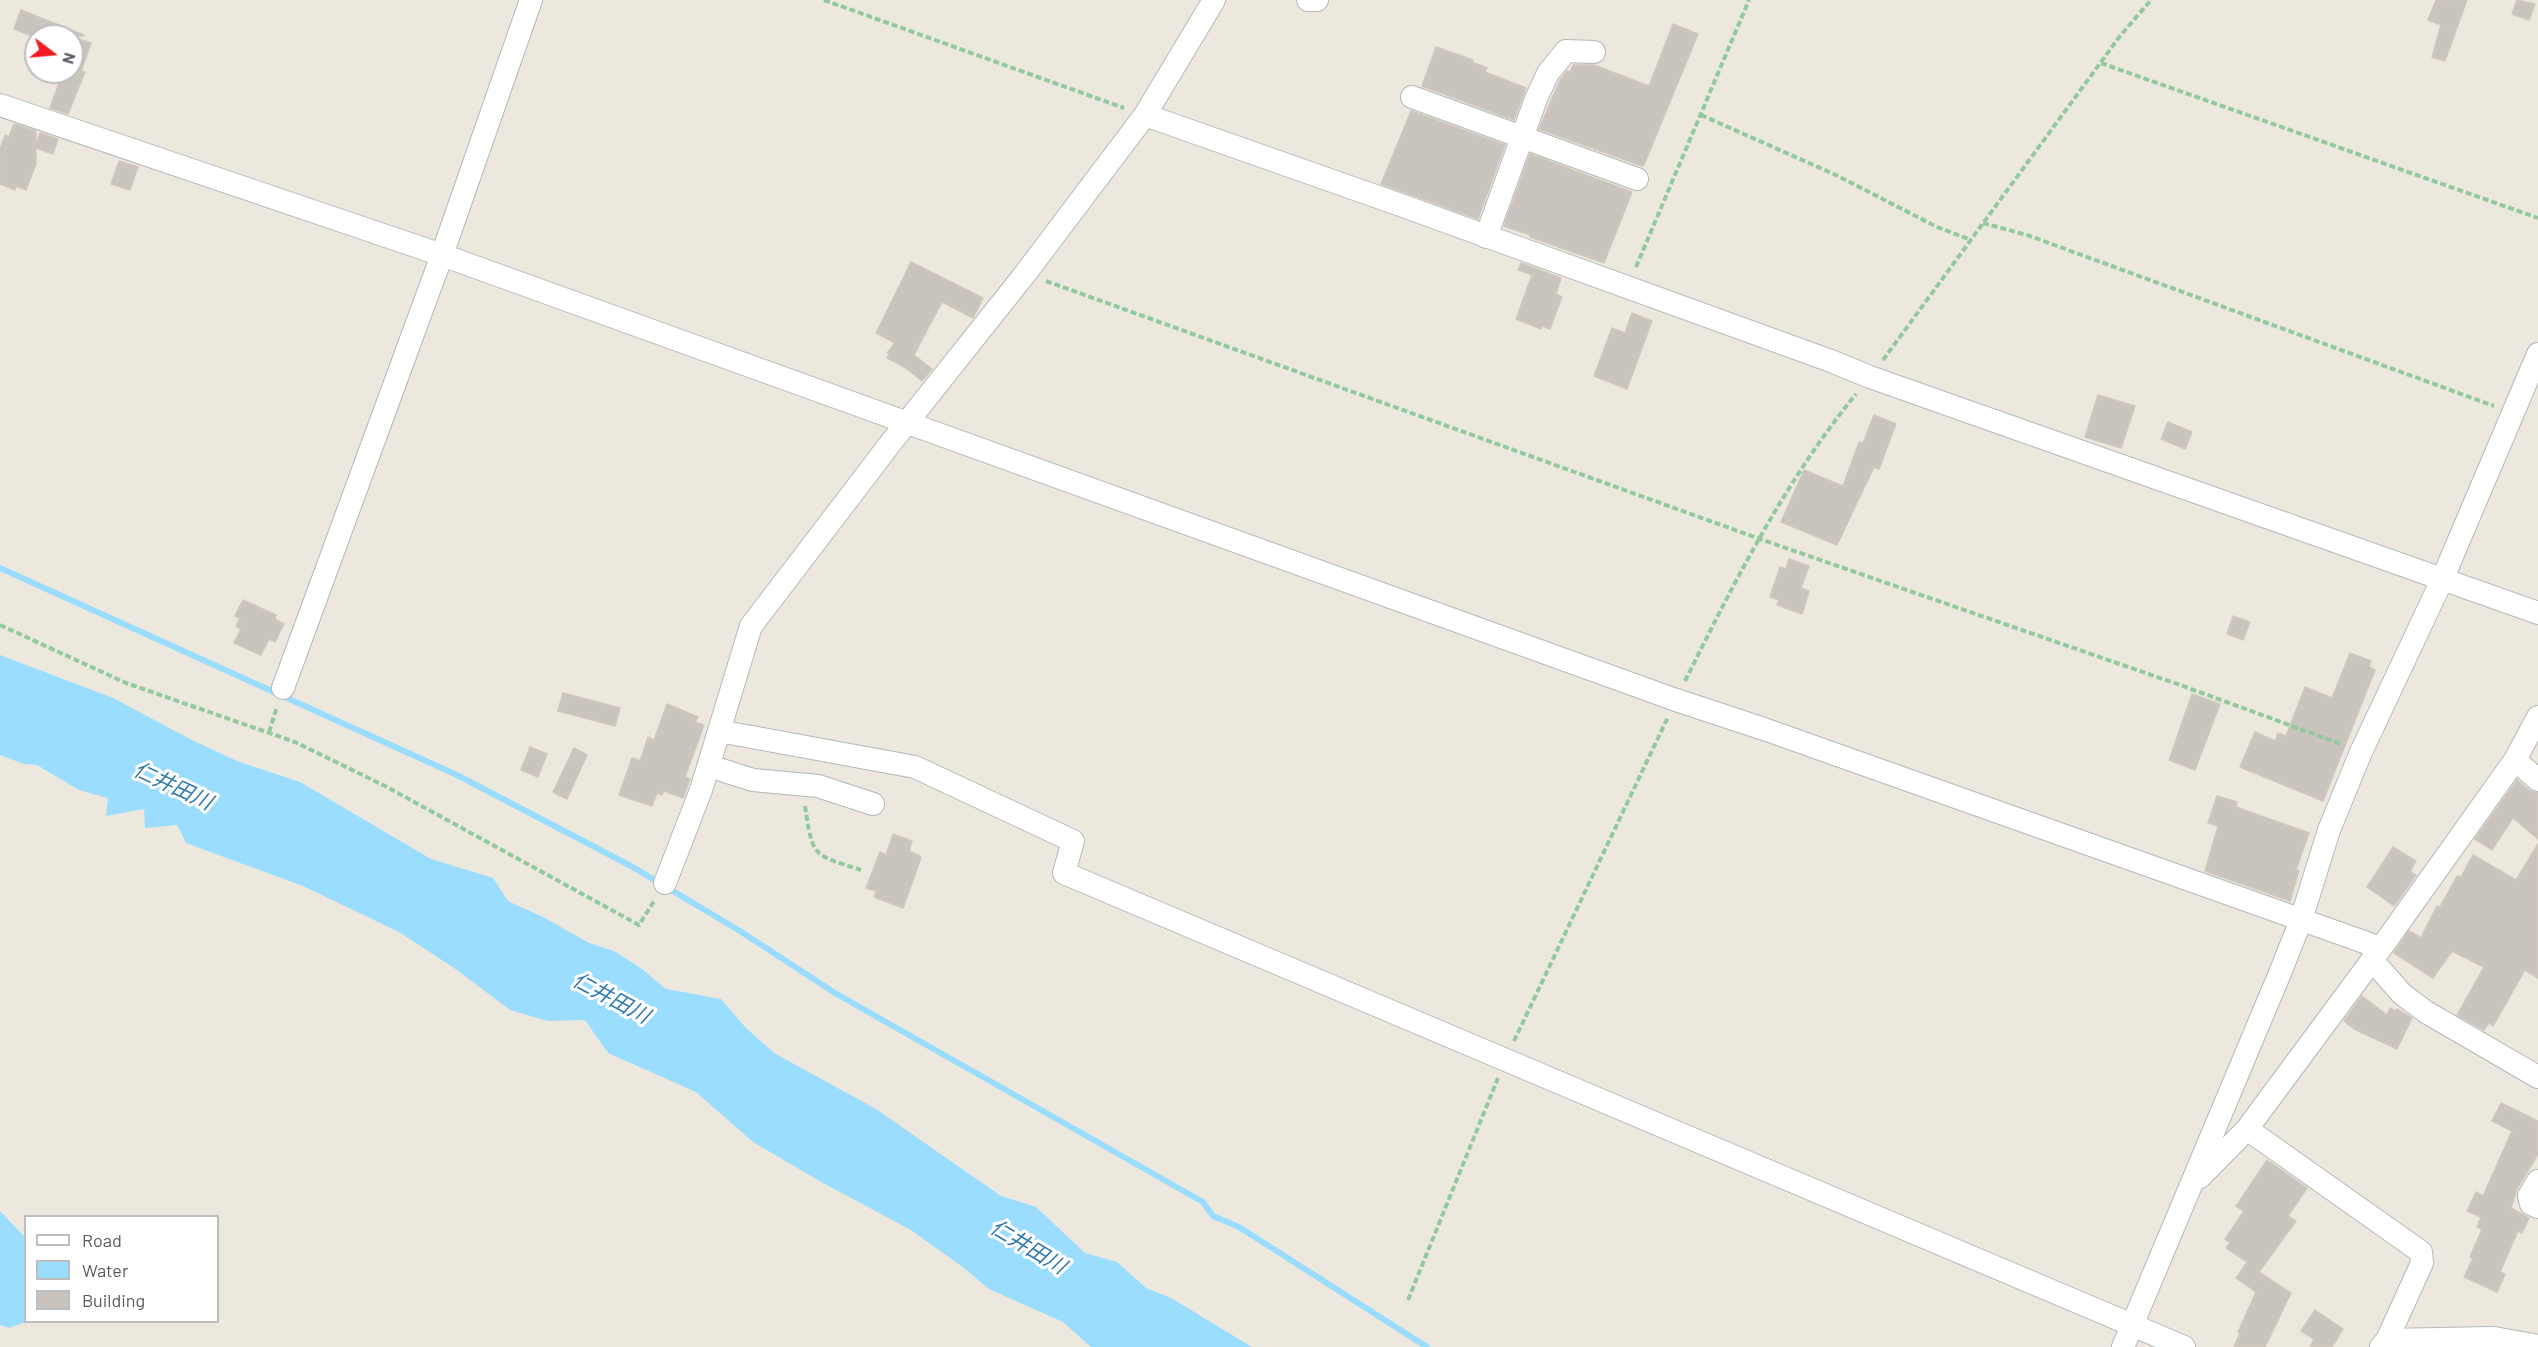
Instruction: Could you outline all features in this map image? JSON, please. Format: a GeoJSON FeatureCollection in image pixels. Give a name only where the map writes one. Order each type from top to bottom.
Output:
{"type":"FeatureCollection","features":[{"type":"Feature","properties":{"kind":"street"},"geometry":{"type":"LineString","coordinates":[[283,687],[442,255],[531,0]]}},
{"type":"Feature","properties":{"kind":"street"},"geometry":{"type":"LineString","coordinates":[[661,890],[709,766],[751,626],[1025,274],[1145,115],[1214,0]]}},
{"type":"Feature","properties":{"kind":"street"},"geometry":{"type":"LineString","coordinates":[[1308,0],[1317,0]]}},
{"type":"Feature","properties":{"kind":"street"},"geometry":{"type":"LineString","coordinates":[[1486,237],[1536,99],[1548,73],[1566,51],[1594,52]]}},
{"type":"Feature","properties":{"kind":"street"},"geometry":{"type":"LineString","coordinates":[[1412,97],[1638,179]]}},
{"type":"Feature","properties":{"kind":"street"},"geometry":{"type":"LineString","coordinates":[[0,105],[442,255],[907,425],[1676,700],[1764,729],[2301,920],[2376,954],[2403,994],[2426,1012],[2538,1077]]}},
{"type":"Feature","properties":{"kind":"street"},"geometry":{"type":"LineString","coordinates":[[1145,115],[1870,377],[2538,613]]}},
{"type":"Feature","properties":{"kind":"street"},"geometry":{"type":"LineString","coordinates":[[2123,1347],[2301,920],[2329,830],[2361,752],[2442,580],[2538,354]]}},
{"type":"Feature","properties":{"kind":"street"},"geometry":{"type":"LineString","coordinates":[[2191,1187],[2247,1129],[2515,760],[2538,717]]}},
{"type":"Feature","properties":{"kind":"street"},"geometry":{"type":"LineString","coordinates":[[719,731],[915,767],[1073,841],[1064,873],[2184,1347]]}},
{"type":"Feature","properties":{"kind":"street"},"geometry":{"type":"LineString","coordinates":[[2515,760],[2538,780]]}},
{"type":"Feature","properties":{"kind":"street"},"geometry":{"type":"LineString","coordinates":[[709,766],[753,780],[818,786],[873,804]]}},
{"type":"Feature","properties":{"kind":"street"},"geometry":{"type":"LineString","coordinates":[[2247,1129],[2421,1252],[2422,1263],[2384,1344],[2494,1338],[2538,1346]]}},
{"type":"Feature","properties":{"kind":"street"},"geometry":{"type":"LineString","coordinates":[[2538,1181],[2529,1196],[2531,1204],[2538,1207]]}},
{"type":"Feature","properties":{"kind":"path"},"geometry":{"type":"LineString","coordinates":[[824,0],[1145,115]]}},
{"type":"Feature","properties":{"kind":"path"},"geometry":{"type":"LineString","coordinates":[[1628,288],[1749,0]]}},
{"type":"Feature","properties":{"kind":"path"},"geometry":{"type":"LineString","coordinates":[[1408,1300],[1504,1061],[1676,700],[1729,594],[1760,539],[1814,449],[1870,377],[2101,63],[2151,0]]}},
{"type":"Feature","properties":{"kind":"path"},"geometry":{"type":"LineString","coordinates":[[2101,63],[2538,218]]}},
{"type":"Feature","properties":{"kind":"path"},"geometry":{"type":"LineString","coordinates":[[1701,116],[1826,170],[1936,227],[1971,240]]}},
{"type":"Feature","properties":{"kind":"path"},"geometry":{"type":"LineString","coordinates":[[1983,223],[2027,235],[2513,413]]}},
{"type":"Feature","properties":{"kind":"path"},"geometry":{"type":"LineString","coordinates":[[1025,274],[1760,539],[2183,686],[2361,752]]}},
{"type":"Feature","properties":{"kind":"path"},"geometry":{"type":"LineString","coordinates":[[0,625],[126,683],[295,742],[385,786],[639,925],[661,890]]}},
{"type":"Feature","properties":{"kind":"path"},"geometry":{"type":"LineString","coordinates":[[802,785],[811,844],[823,858],[861,870]]}},
{"type":"Feature","properties":{"kind":"water","name":"仁井田川"},"geometry":{"type":"Polygon","coordinates":[[[0,655],[113,698],[237,761],[300,782],[431,859],[493,878],[508,901],[545,918],[589,943],[614,951],[642,969],[666,989],[721,999],[746,1028],[774,1053],[876,1109],[1001,1196],[1036,1207],[1085,1253],[1117,1262],[1146,1288],[1171,1298],[1252,1347],[1091,1347],[1063,1322],[989,1289],[911,1230],[753,1142],[696,1092],[608,1053],[585,1020],[548,1021],[510,1010],[457,970],[399,932],[303,886],[186,843],[177,825],[145,828],[144,809],[106,816],[108,798],[79,790],[37,765],[24,764],[0,755],[0,655]]]}},
{"type":"Feature","properties":{"kind":"water"},"geometry":{"type":"Polygon","coordinates":[[[0,1211],[24,1236],[24,1323],[9,1328],[0,1325],[0,1211]]]}},
{"type":"Feature","properties":{"kind":"building"},"geometry":{"type":"Polygon","coordinates":[[[2436,0],[2467,0],[2445,61],[2432,57],[2441,25],[2428,20],[2436,0]]]}},
{"type":"Feature","properties":{"kind":"building"},"geometry":{"type":"Polygon","coordinates":[[[2517,0],[2535,4],[2529,20],[2512,14],[2517,0]]]}},
{"type":"Feature","properties":{"kind":"building"},"geometry":{"type":"Polygon","coordinates":[[[21,10],[56,24],[24,24],[24,33],[14,29],[21,10]]]}},
{"type":"Feature","properties":{"kind":"building"},"geometry":{"type":"Polygon","coordinates":[[[1673,24],[1698,34],[1644,165],[1539,129],[1560,80],[1567,71],[1570,72],[1573,65],[1594,65],[1649,86],[1673,24]]]}},
{"type":"Feature","properties":{"kind":"building"},"geometry":{"type":"Polygon","coordinates":[[[84,41],[91,43],[84,63],[84,41]]]}},
{"type":"Feature","properties":{"kind":"building"},"geometry":{"type":"Polygon","coordinates":[[[1436,47],[1473,60],[1472,62],[1487,68],[1485,72],[1526,88],[1514,120],[1422,86],[1436,47]]]}},
{"type":"Feature","properties":{"kind":"building"},"geometry":{"type":"Polygon","coordinates":[[[59,84],[80,84],[68,114],[50,108],[59,84]]]}},
{"type":"Feature","properties":{"kind":"building"},"geometry":{"type":"Polygon","coordinates":[[[1411,111],[1505,145],[1478,219],[1381,184],[1411,111]]]}},
{"type":"Feature","properties":{"kind":"building"},"geometry":{"type":"Polygon","coordinates":[[[14,124],[36,131],[36,144],[40,133],[58,139],[53,154],[36,148],[36,164],[26,190],[16,186],[15,190],[0,184],[0,149],[5,135],[9,137],[14,124]]]}},
{"type":"Feature","properties":{"kind":"building"},"geometry":{"type":"Polygon","coordinates":[[[1530,154],[1632,192],[1604,263],[1504,226],[1530,154]]]}},
{"type":"Feature","properties":{"kind":"building"},"geometry":{"type":"Polygon","coordinates":[[[119,161],[138,167],[130,190],[111,184],[119,161]]]}},
{"type":"Feature","properties":{"kind":"building"},"geometry":{"type":"Polygon","coordinates":[[[911,262],[983,298],[973,318],[942,302],[914,355],[932,369],[922,381],[906,368],[887,358],[889,354],[887,353],[895,343],[876,333],[911,262]]]}},
{"type":"Feature","properties":{"kind":"building"},"geometry":{"type":"Polygon","coordinates":[[[1521,263],[1561,278],[1556,294],[1562,297],[1550,329],[1542,326],[1541,329],[1516,319],[1532,275],[1518,270],[1521,263]]]}},
{"type":"Feature","properties":{"kind":"building"},"geometry":{"type":"Polygon","coordinates":[[[1632,313],[1652,321],[1627,389],[1594,376],[1612,328],[1625,333],[1632,313]]]}},
{"type":"Feature","properties":{"kind":"building"},"geometry":{"type":"Polygon","coordinates":[[[2098,395],[2135,406],[2121,448],[2085,437],[2098,395]]]}},
{"type":"Feature","properties":{"kind":"building"},"geometry":{"type":"Polygon","coordinates":[[[1874,415],[1896,424],[1879,469],[1874,467],[1837,545],[1781,522],[1804,470],[1843,486],[1859,442],[1863,443],[1874,415]]]}},
{"type":"Feature","properties":{"kind":"building"},"geometry":{"type":"Polygon","coordinates":[[[2168,422],[2192,432],[2185,449],[2161,439],[2168,422]]]}},
{"type":"Feature","properties":{"kind":"building"},"geometry":{"type":"Polygon","coordinates":[[[1789,559],[1809,566],[1801,588],[1809,591],[1802,614],[1777,605],[1779,600],[1770,597],[1780,567],[1786,569],[1789,559]]]}},
{"type":"Feature","properties":{"kind":"building"},"geometry":{"type":"Polygon","coordinates":[[[243,600],[276,615],[275,619],[284,624],[275,642],[269,639],[261,655],[234,643],[241,629],[236,626],[240,618],[235,616],[243,600]]]}},
{"type":"Feature","properties":{"kind":"building"},"geometry":{"type":"Polygon","coordinates":[[[2233,616],[2250,622],[2243,640],[2227,634],[2233,616]]]}},
{"type":"Feature","properties":{"kind":"building"},"geometry":{"type":"Polygon","coordinates":[[[2350,653],[2371,661],[2369,667],[2375,670],[2323,801],[2240,767],[2255,732],[2275,741],[2278,733],[2286,736],[2305,687],[2332,698],[2350,653]]]}},
{"type":"Feature","properties":{"kind":"building"},"geometry":{"type":"Polygon","coordinates":[[[563,693],[620,708],[615,726],[558,711],[563,693]]]}},
{"type":"Feature","properties":{"kind":"building"},"geometry":{"type":"Polygon","coordinates":[[[2192,694],[2220,704],[2195,770],[2169,760],[2192,694]]]}},
{"type":"Feature","properties":{"kind":"building"},"geometry":{"type":"Polygon","coordinates":[[[667,704],[698,717],[695,722],[704,725],[685,777],[690,779],[683,798],[664,791],[662,795],[657,793],[652,806],[619,795],[632,758],[640,761],[648,737],[654,740],[667,704]]]}},
{"type":"Feature","properties":{"kind":"building"},"geometry":{"type":"Polygon","coordinates":[[[530,747],[547,754],[538,777],[521,770],[530,747]]]}},
{"type":"Feature","properties":{"kind":"building"},"geometry":{"type":"Polygon","coordinates":[[[574,748],[587,755],[567,799],[553,792],[574,748]]]}},
{"type":"Feature","properties":{"kind":"building"},"geometry":{"type":"Polygon","coordinates":[[[2517,780],[2530,791],[2538,793],[2538,839],[2513,818],[2492,850],[2475,839],[2517,780]]]}},
{"type":"Feature","properties":{"kind":"building"},"geometry":{"type":"Polygon","coordinates":[[[2217,796],[2237,802],[2236,807],[2309,833],[2296,870],[2299,871],[2290,901],[2205,871],[2218,826],[2208,823],[2217,796]]]}},
{"type":"Feature","properties":{"kind":"building"},"geometry":{"type":"Polygon","coordinates":[[[893,834],[912,841],[909,851],[921,858],[903,908],[874,897],[876,891],[866,888],[880,852],[886,855],[893,834]]]}},
{"type":"Feature","properties":{"kind":"building"},"geometry":{"type":"Polygon","coordinates":[[[2538,844],[2538,978],[2525,970],[2493,1026],[2489,1023],[2484,1030],[2457,1015],[2484,967],[2452,951],[2433,978],[2394,953],[2409,931],[2421,938],[2437,906],[2440,907],[2457,876],[2461,877],[2473,855],[2516,880],[2538,844]]]}},
{"type":"Feature","properties":{"kind":"building"},"geometry":{"type":"Polygon","coordinates":[[[2393,847],[2416,861],[2410,871],[2416,875],[2394,906],[2367,887],[2393,847]]]}},
{"type":"Feature","properties":{"kind":"building"},"geometry":{"type":"Polygon","coordinates":[[[2362,996],[2387,1015],[2390,1008],[2396,1011],[2397,1009],[2412,1018],[2397,1049],[2354,1029],[2344,1021],[2362,996]]]}},
{"type":"Feature","properties":{"kind":"building"},"geometry":{"type":"Polygon","coordinates":[[[2501,1103],[2538,1121],[2538,1154],[2517,1189],[2511,1208],[2529,1218],[2522,1233],[2518,1231],[2500,1272],[2505,1274],[2497,1292],[2464,1277],[2482,1229],[2477,1227],[2481,1217],[2467,1211],[2476,1192],[2483,1196],[2512,1131],[2492,1121],[2501,1103]]]}},
{"type":"Feature","properties":{"kind":"building"},"geometry":{"type":"Polygon","coordinates":[[[2267,1160],[2307,1188],[2288,1216],[2296,1221],[2259,1272],[2291,1293],[2265,1347],[2234,1347],[2240,1333],[2238,1332],[2256,1292],[2236,1278],[2247,1262],[2226,1248],[2230,1243],[2225,1239],[2244,1211],[2236,1206],[2267,1160]]]}},
{"type":"Feature","properties":{"kind":"building"},"geometry":{"type":"Polygon","coordinates":[[[2315,1310],[2343,1329],[2332,1347],[2310,1347],[2314,1339],[2301,1331],[2315,1310]]]}},
{"type":"Feature","properties":{"kind":"waterway"},"geometry":{"type":"LineString","coordinates":[[0,568],[457,775],[631,866],[740,931],[835,993],[1203,1202],[1213,1216],[1239,1227],[1427,1347]]}}]}
